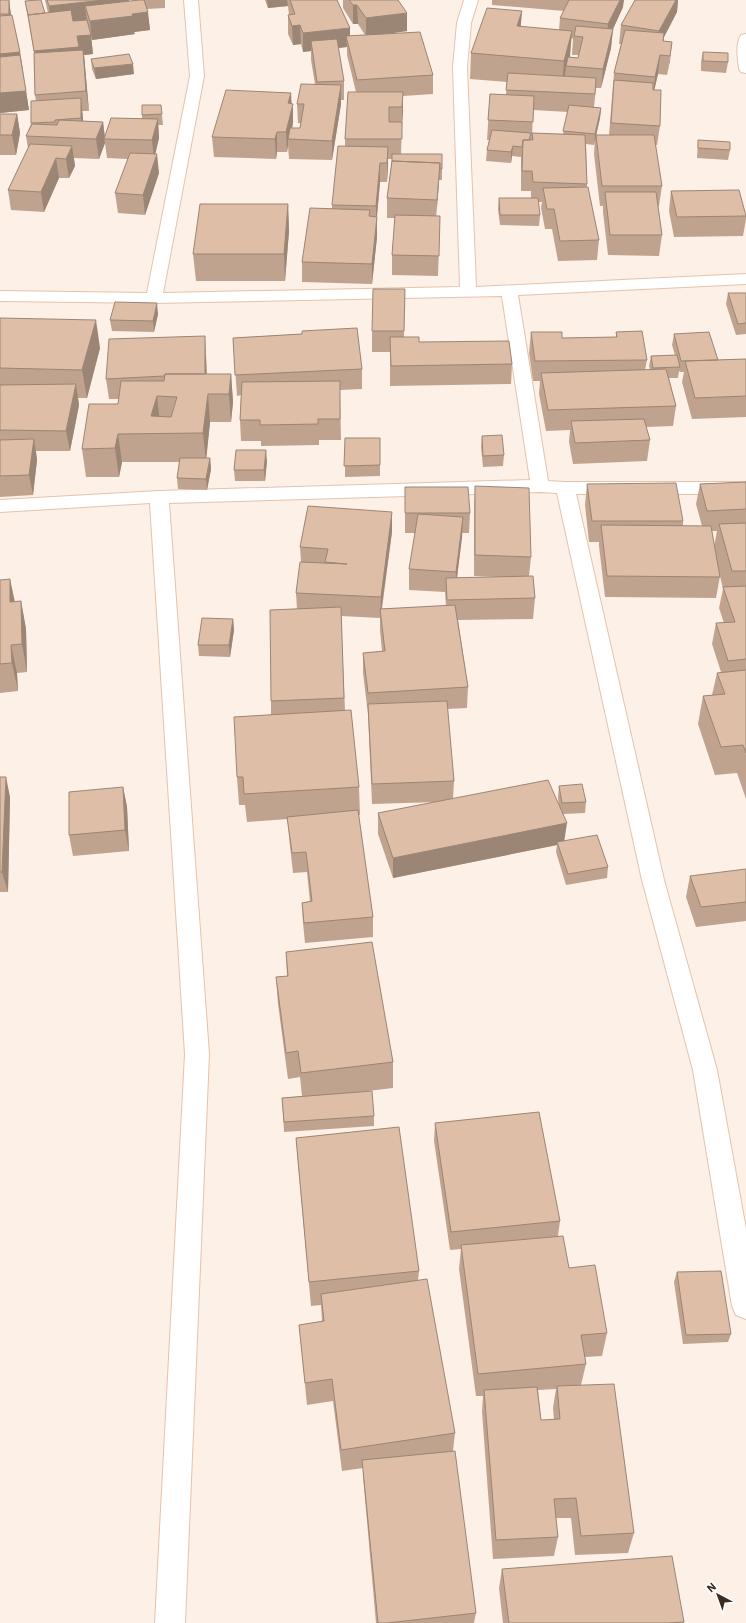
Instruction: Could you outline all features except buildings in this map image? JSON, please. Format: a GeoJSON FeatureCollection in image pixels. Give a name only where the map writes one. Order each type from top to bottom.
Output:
{"type":"FeatureCollection","features":[{"type":"Feature","properties":{"kind":"street"},"geometry":{"type":"LineString","coordinates":[[154,298],[197,76],[191,0]]}},
{"type":"Feature","properties":{"kind":"street"},"geometry":{"type":"LineString","coordinates":[[468,292],[460,67],[464,23],[471,0]]}},
{"type":"Feature","properties":{"kind":"street"},"geometry":{"type":"LineString","coordinates":[[746,38],[744,48],[746,69]]}},
{"type":"Feature","properties":{"kind":"street"},"geometry":{"type":"LineString","coordinates":[[0,296],[154,298],[468,292],[746,279]]}},
{"type":"Feature","properties":{"kind":"street"},"geometry":{"type":"LineString","coordinates":[[509,291],[540,486]]}},
{"type":"Feature","properties":{"kind":"street"},"geometry":{"type":"LineString","coordinates":[[0,506],[159,497],[540,486],[565,488],[746,488]]}},
{"type":"Feature","properties":{"kind":"street"},"geometry":{"type":"LineString","coordinates":[[565,488],[653,880],[705,1070],[746,1306]]}},
{"type":"Feature","properties":{"kind":"street"},"geometry":{"type":"LineString","coordinates":[[159,497],[197,1054],[170,1623]]}}]}
